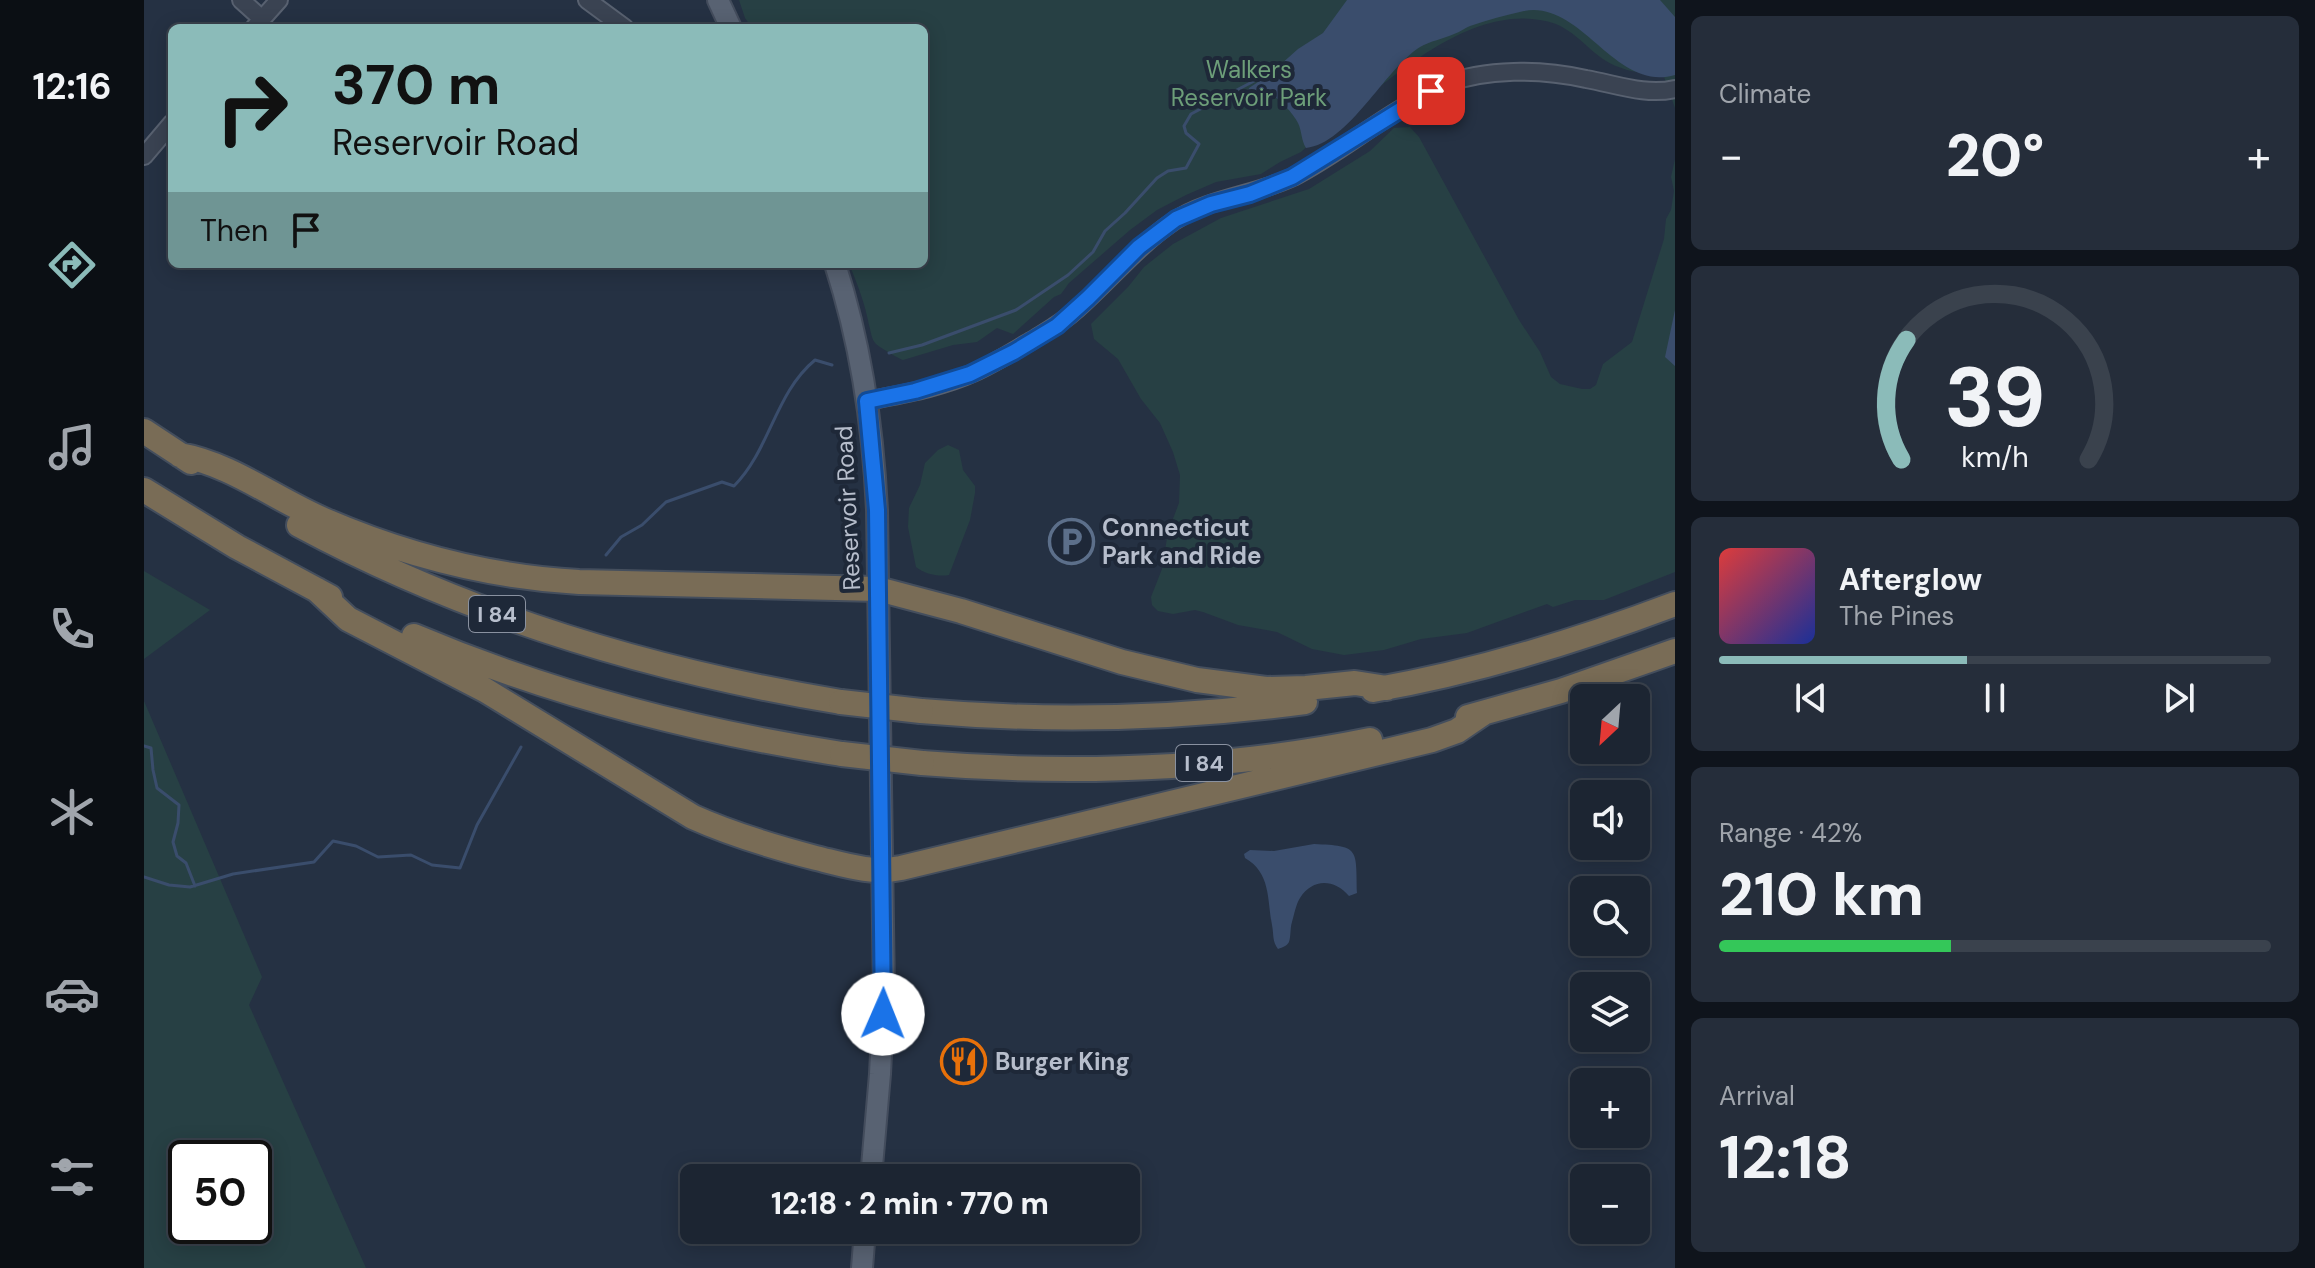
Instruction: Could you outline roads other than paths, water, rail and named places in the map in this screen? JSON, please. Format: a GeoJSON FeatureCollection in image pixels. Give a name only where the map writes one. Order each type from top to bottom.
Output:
{"type":"FeatureCollection","features":[{"type":"Feature","properties":{"kind":"highway","name":"I 84"},"geometry":{"type":"LineString","coordinates":[[144,431],[249,497],[334,543],[487,610],[638,660],[750,686],[841,702],[921,711],[1060,718],[1169,716],[1252,709],[1442,677],[1578,639],[1675,604]]}},
{"type":"Feature","properties":{"kind":"highway"},"geometry":{"type":"LineString","coordinates":[[180,455],[217,465],[291,505],[357,534],[485,571],[579,582],[878,589],[947,607],[1122,662],[1206,682],[1266,689],[1355,683],[1387,688]]}},
{"type":"Feature","properties":{"kind":"highway","name":"I 84"},"geometry":{"type":"LineString","coordinates":[[144,490],[207,530],[317,590],[386,624],[510,674],[602,704],[699,729],[842,754],[922,763],[1055,768],[1135,767],[1211,763],[1338,746],[1482,714],[1575,687],[1675,651]]}},
{"type":"Feature","properties":{"kind":"highway"},"geometry":{"type":"LineString","coordinates":[[317,590],[348,619],[485,690],[693,817],[770,846],[860,869],[882,871],[954,856],[1432,740],[1457,731],[1482,714]]}},
{"type":"Feature","properties":{"kind":"main road"},"geometry":{"type":"LineString","coordinates":[[718,0],[729,24]]}},
{"type":"Feature","properties":{"kind":"main road"},"geometry":{"type":"LineString","coordinates":[[836,268],[858,343],[867,401]]}},
{"type":"Feature","properties":{"kind":"main road","name":"Reservoir Road"},"geometry":{"type":"LineString","coordinates":[[867,401],[876,485],[882,871],[883,1037],[872,1164]]}},
{"type":"Feature","properties":{"kind":"main road"},"geometry":{"type":"LineString","coordinates":[[862,1268],[864,1244]]}},
{"type":"Feature","properties":{"kind":"street"},"geometry":{"type":"LineString","coordinates":[[241,0],[258,23],[279,0]]}},
{"type":"Feature","properties":{"kind":"street"},"geometry":{"type":"LineString","coordinates":[[587,0],[620,24]]}},
{"type":"Feature","properties":{"kind":"street","name":"Reservoir Road"},"geometry":{"type":"LineString","coordinates":[[867,401],[915,391],[970,374],[1014,352],[1057,326],[1139,247],[1176,219],[1292,177],[1441,86],[1466,78],[1537,72],[1646,92],[1675,89]]}},
{"type":"Feature","properties":{"kind":"street"},"geometry":{"type":"LineString","coordinates":[[144,156],[168,128]]}},
{"type":"Feature","properties":{"kind":"water"},"geometry":{"type":"Polygon","coordinates":[[[1347,0],[1660,0],[1675,17],[1675,75],[1654,77],[1634,71],[1564,19],[1545,11],[1524,11],[1470,26],[1420,47],[1337,133],[1322,143],[1306,148],[1298,123],[1284,105],[1266,90],[1250,95],[1249,88],[1323,33],[1347,0]]]}},
{"type":"Feature","properties":{"kind":"water"},"geometry":{"type":"Polygon","coordinates":[[[1675,310],[1675,366],[1665,357],[1675,310]]]}},
{"type":"Feature","properties":{"kind":"water"},"geometry":{"type":"Polygon","coordinates":[[[1314,844],[1340,846],[1352,852],[1357,893],[1349,896],[1337,886],[1324,883],[1305,891],[1297,903],[1289,942],[1278,949],[1264,879],[1244,854],[1250,850],[1274,851],[1314,844]]]}},
{"type":"Feature","properties":{"kind":"waterway"},"geometry":{"type":"LineString","coordinates":[[889,353],[922,345],[1016,310],[1068,275],[1093,252],[1105,231],[1157,178],[1168,171],[1186,168],[1199,144],[1186,133],[1184,126],[1191,114],[1275,70]]}},
{"type":"Feature","properties":{"kind":"waterway"},"geometry":{"type":"LineString","coordinates":[[606,555],[621,537],[642,525],[666,502],[722,482],[734,486],[756,456],[781,405],[802,373],[815,360],[832,365]]}},
{"type":"Feature","properties":{"kind":"waterway"},"geometry":{"type":"LineString","coordinates":[[144,746],[151,748],[157,788],[179,805],[173,842],[177,856],[186,863],[195,886]]}},
{"type":"Feature","properties":{"kind":"waterway"},"geometry":{"type":"LineString","coordinates":[[144,877],[169,885],[190,887],[233,874],[314,862],[333,841],[356,846],[378,857],[411,855],[432,865],[460,868],[477,825],[521,747]]}},
{"type":"Feature","properties":{"kind":"place","name":"Connecticut Park and Ride"},"geometry":{"type":"Point","coordinates":[1071,542]}},
{"type":"Feature","properties":{"kind":"place","name":"Burger King"},"geometry":{"type":"Point","coordinates":[964,1062]}},
{"type":"Feature","properties":{"kind":"park label","name":"Walkers Reservoir Park"},"geometry":{"type":"Point","coordinates":[1249,84]}}]}
